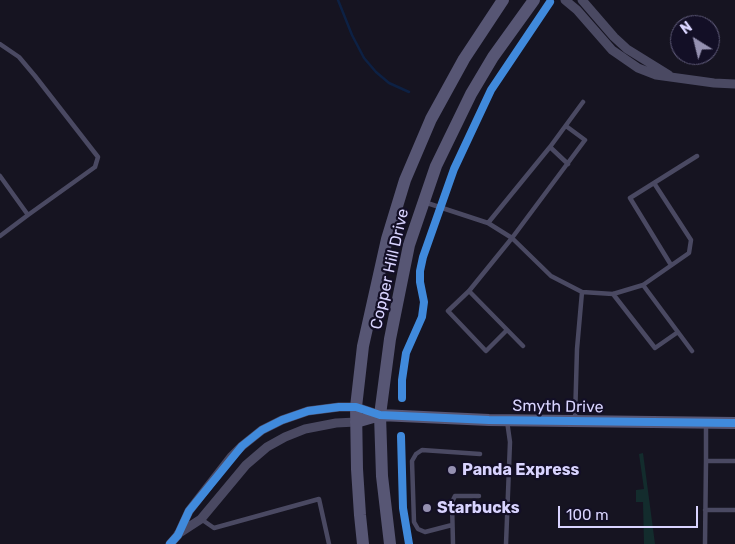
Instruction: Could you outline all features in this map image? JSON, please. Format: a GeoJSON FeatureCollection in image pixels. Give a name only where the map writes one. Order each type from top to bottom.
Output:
{"type":"FeatureCollection","features":[{"type":"Feature","properties":{"kind":"main road","name":"Copper Hill Drive"},"geometry":{"type":"LineString","coordinates":[[363,544],[360,515],[356,407],[363,346],[387,238],[405,180],[431,119],[450,83],[489,19],[503,0]]}},
{"type":"Feature","properties":{"kind":"main road","name":"Copper Hill Drive"},"geometry":{"type":"LineString","coordinates":[[390,544],[382,476],[380,415],[390,339],[409,244],[436,166],[471,94],[493,58],[534,0]]}},
{"type":"Feature","properties":{"kind":"main road","name":"Smyth Drive"},"geometry":{"type":"LineString","coordinates":[[356,422],[380,415],[507,420],[735,423]]}},
{"type":"Feature","properties":{"kind":"street"},"geometry":{"type":"LineString","coordinates":[[565,0],[577,10],[612,50],[638,68],[656,75],[714,84],[735,84]]}},
{"type":"Feature","properties":{"kind":"street"},"geometry":{"type":"LineString","coordinates":[[582,0],[627,49],[672,76]]}},
{"type":"Feature","properties":{"kind":"street"},"geometry":{"type":"LineString","coordinates":[[178,535],[190,511],[231,457],[262,430],[282,420],[308,411],[356,407],[380,415]]}},
{"type":"Feature","properties":{"kind":"street"},"geometry":{"type":"LineString","coordinates":[[170,544],[178,535],[201,519],[246,465],[267,447],[305,429],[356,422]]}},
{"type":"Feature","properties":{"kind":"lane"},"geometry":{"type":"LineString","coordinates":[[0,44],[19,57],[98,157],[95,167],[0,236]]}},
{"type":"Feature","properties":{"kind":"lane"},"geometry":{"type":"LineString","coordinates":[[488,224],[550,148],[583,102]]}},
{"type":"Feature","properties":{"kind":"lane"},"geometry":{"type":"LineString","coordinates":[[506,331],[486,351],[448,311],[469,291],[512,238],[585,140],[566,126]]}},
{"type":"Feature","properties":{"kind":"lane"},"geometry":{"type":"LineString","coordinates":[[550,148],[568,164]]}},
{"type":"Feature","properties":{"kind":"lane"},"geometry":{"type":"LineString","coordinates":[[671,265],[630,198],[697,156]]}},
{"type":"Feature","properties":{"kind":"lane"},"geometry":{"type":"LineString","coordinates":[[0,176],[28,215]]}},
{"type":"Feature","properties":{"kind":"lane"},"geometry":{"type":"LineString","coordinates":[[423,202],[488,224],[512,238],[551,276],[582,292],[613,294],[643,285],[689,253],[690,240],[654,183]]}},
{"type":"Feature","properties":{"kind":"lane"},"geometry":{"type":"LineString","coordinates":[[643,285],[692,351]]}},
{"type":"Feature","properties":{"kind":"lane"},"geometry":{"type":"LineString","coordinates":[[469,291],[506,331],[523,346]]}},
{"type":"Feature","properties":{"kind":"lane"},"geometry":{"type":"LineString","coordinates":[[574,421],[576,350],[582,292]]}},
{"type":"Feature","properties":{"kind":"lane"},"geometry":{"type":"LineString","coordinates":[[613,294],[655,348],[678,332]]}},
{"type":"Feature","properties":{"kind":"lane"},"geometry":{"type":"LineString","coordinates":[[506,544],[510,442],[507,420]]}},
{"type":"Feature","properties":{"kind":"lane"},"geometry":{"type":"LineString","coordinates":[[705,544],[706,423]]}},
{"type":"Feature","properties":{"kind":"lane"},"geometry":{"type":"LineString","coordinates":[[452,525],[425,532],[418,529],[414,522],[412,461],[416,454],[422,450],[480,454]]}},
{"type":"Feature","properties":{"kind":"lane"},"geometry":{"type":"LineString","coordinates":[[706,461],[735,461]]}},
{"type":"Feature","properties":{"kind":"lane"},"geometry":{"type":"LineString","coordinates":[[453,544],[452,502],[455,496],[480,496]]}},
{"type":"Feature","properties":{"kind":"lane"},"geometry":{"type":"LineString","coordinates":[[201,519],[214,528],[319,499],[329,544]]}},
{"type":"Feature","properties":{"kind":"lane"},"geometry":{"type":"LineString","coordinates":[[706,510],[735,510]]}},
{"type":"Feature","properties":{"kind":"green space"},"geometry":{"type":"Polygon","coordinates":[[[643,453],[655,544],[644,544],[643,502],[636,502],[636,490],[644,489],[639,454],[643,453]]]}},
{"type":"Feature","properties":{"kind":"waterway"},"geometry":{"type":"LineString","coordinates":[[338,0],[352,35],[364,58],[389,83],[409,92]]}},
{"type":"Feature","properties":{"kind":"cycle path"},"geometry":{"type":"LineString","coordinates":[[402,398],[402,380],[406,353],[422,317],[424,302],[420,271],[423,257],[454,169],[491,90],[550,2]]}},
{"type":"Feature","properties":{"kind":"cycle path"},"geometry":{"type":"LineString","coordinates":[[170,544],[178,535],[189,511],[242,446],[262,430],[282,420],[308,411],[356,407],[380,415],[489,420],[735,423]]}},
{"type":"Feature","properties":{"kind":"cycle path"},"geometry":{"type":"LineString","coordinates":[[401,436],[403,508],[409,544]]}},
{"type":"Feature","properties":{"kind":"place","name":"Panda Express"},"geometry":{"type":"Point","coordinates":[452,470]}},
{"type":"Feature","properties":{"kind":"place","name":"Starbucks"},"geometry":{"type":"Point","coordinates":[427,508]}}]}
